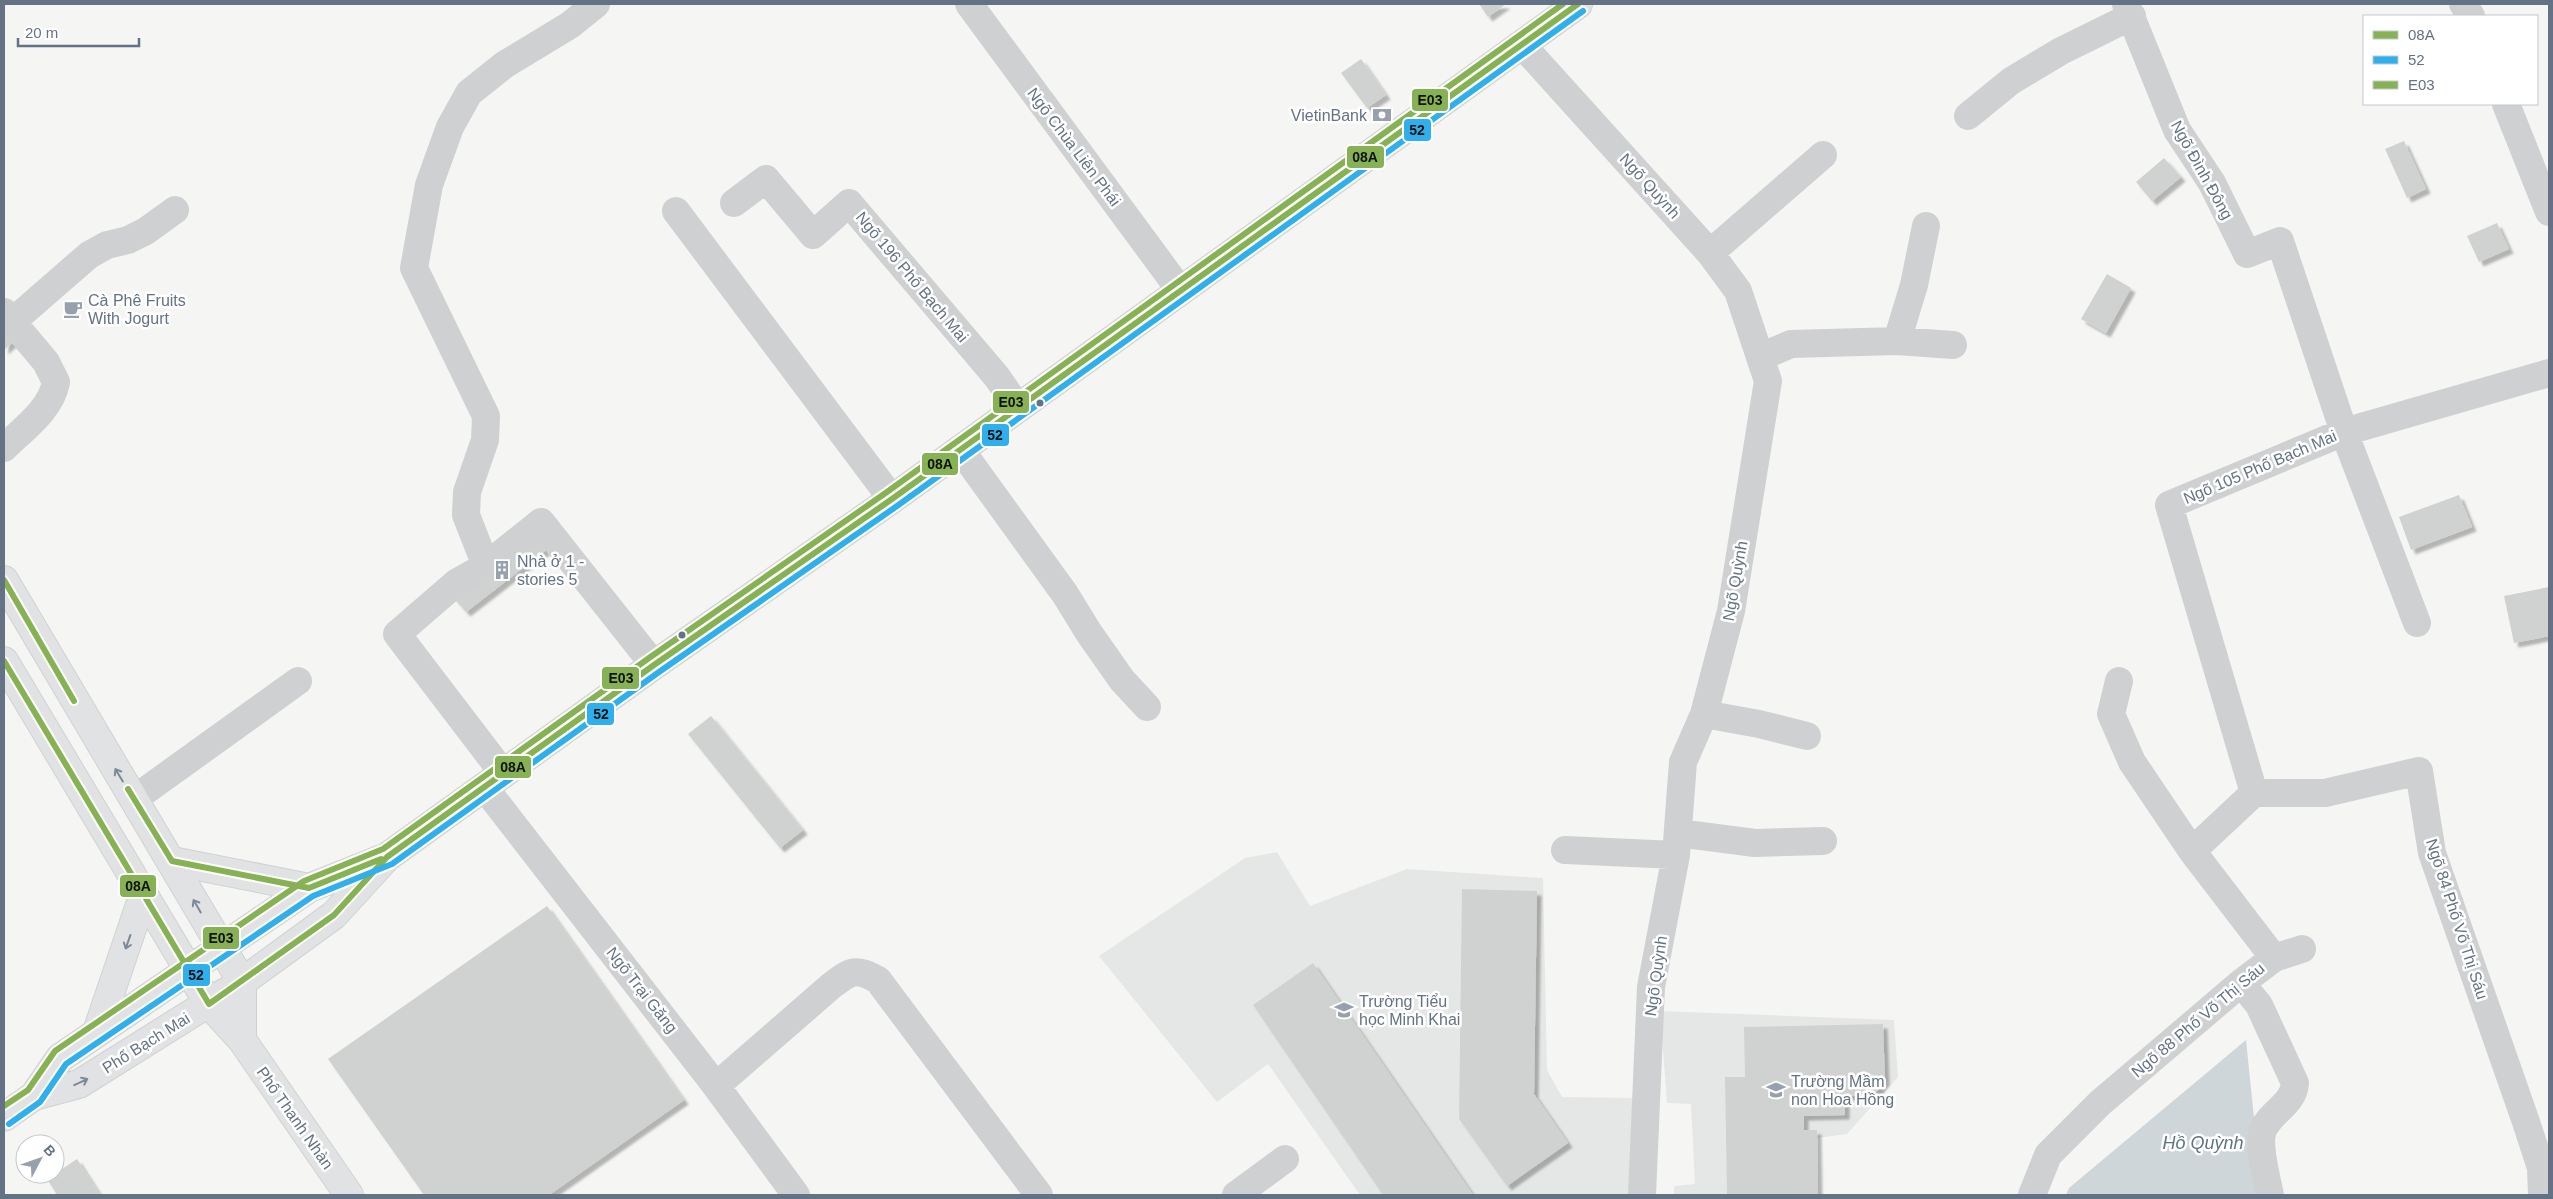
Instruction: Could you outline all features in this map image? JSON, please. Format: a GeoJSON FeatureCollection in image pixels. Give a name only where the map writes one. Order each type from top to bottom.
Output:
{"type":"FeatureCollection","features":[{"type":"Feature","properties":{"kind":"main road","name":"Phố Bạch Mai"},"geometry":{"type":"LineString","coordinates":[[4,1117],[34,1096],[80,1084],[242,982],[334,915],[387,857],[654,665],[892,499],[1578,4]]}},
{"type":"Feature","properties":{"kind":"main road"},"geometry":{"type":"LineString","coordinates":[[4,580],[242,982],[242,1040]]}},
{"type":"Feature","properties":{"kind":"main road","name":"Phố Thanh Nhàn"},"geometry":{"type":"LineString","coordinates":[[4,661],[208,1004],[242,1040],[349,1195]]}},
{"type":"Feature","properties":{"kind":"main road","name":"Phố Bạch Mai"},"geometry":{"type":"LineString","coordinates":[[34,1096],[60,1058],[309,888],[387,857]]}},
{"type":"Feature","properties":{"kind":"main road"},"geometry":{"type":"LineString","coordinates":[[172,862],[309,888]]}},
{"type":"Feature","properties":{"kind":"main road"},"geometry":{"type":"LineString","coordinates":[[97,1032],[143,896]]}},
{"type":"Feature","properties":{"kind":"street"},"geometry":{"type":"LineString","coordinates":[[596,4],[570,25],[504,65],[469,93],[450,127],[429,185],[414,268],[486,416],[485,440],[467,492],[466,514],[486,566],[541,522],[654,665]]}},
{"type":"Feature","properties":{"kind":"street","name":"Ngõ Chùa Liên Phái"},"geometry":{"type":"LineString","coordinates":[[968,4],[1180,290]]}},
{"type":"Feature","properties":{"kind":"street"},"geometry":{"type":"LineString","coordinates":[[2463,4],[2470,15]]}},
{"type":"Feature","properties":{"kind":"street"},"geometry":{"type":"LineString","coordinates":[[1968,116],[2011,81],[2129,10]]}},
{"type":"Feature","properties":{"kind":"street","name":"Ngõ Đình Đông"},"geometry":{"type":"LineString","coordinates":[[2129,10],[2177,130],[2212,184],[2246,254],[2280,240],[2344,432]]}},
{"type":"Feature","properties":{"kind":"street","name":"Ngõ Quỳnh"},"geometry":{"type":"LineString","coordinates":[[1522,45],[1710,252],[1738,291],[1768,380],[1731,611],[1704,714],[1683,762],[1677,844],[1652,987],[1642,1195]]}},
{"type":"Feature","properties":{"kind":"street"},"geometry":{"type":"LineString","coordinates":[[2506,105],[2549,212]]}},
{"type":"Feature","properties":{"kind":"street"},"geometry":{"type":"LineString","coordinates":[[1710,252],[1823,155]]}},
{"type":"Feature","properties":{"kind":"street","name":"Ngõ 196 Phố Bạch Mai"},"geometry":{"type":"LineString","coordinates":[[734,203],[766,179],[813,234],[849,202],[997,377],[1018,408]]}},
{"type":"Feature","properties":{"kind":"street"},"geometry":{"type":"LineString","coordinates":[[4,448],[51,399],[56,382],[46,362],[8,317],[89,255],[107,245],[128,240],[146,231],[175,210]]}},
{"type":"Feature","properties":{"kind":"street"},"geometry":{"type":"LineString","coordinates":[[676,211],[892,499]]}},
{"type":"Feature","properties":{"kind":"street"},"geometry":{"type":"LineString","coordinates":[[1897,341],[1914,285],[1926,226]]}},
{"type":"Feature","properties":{"kind":"street"},"geometry":{"type":"LineString","coordinates":[[1760,357],[1791,344],[1897,341],[1953,345]]}},
{"type":"Feature","properties":{"kind":"street","name":"Ngõ 105 Phố Bạch Mai"},"geometry":{"type":"LineString","coordinates":[[2254,793],[2169,505],[2344,432],[2549,373]]}},
{"type":"Feature","properties":{"kind":"street"},"geometry":{"type":"LineString","coordinates":[[2344,432],[2417,623]]}},
{"type":"Feature","properties":{"kind":"street"},"geometry":{"type":"LineString","coordinates":[[960,449],[1066,594],[1089,633],[1117,672],[1147,707]]}},
{"type":"Feature","properties":{"kind":"street","name":"Ngõ Trại Găng"},"geometry":{"type":"LineString","coordinates":[[486,566],[456,583],[397,634],[493,780],[796,1195]]}},
{"type":"Feature","properties":{"kind":"street","name":"Ngõ 88 Phố Võ Thị Sáu"},"geometry":{"type":"LineString","coordinates":[[2032,1195],[2048,1154],[2100,1102],[2241,982],[2274,958],[2192,851],[2132,762],[2111,714],[2119,681]]}},
{"type":"Feature","properties":{"kind":"street"},"geometry":{"type":"LineString","coordinates":[[134,799],[298,682]]}},
{"type":"Feature","properties":{"kind":"street"},"geometry":{"type":"LineString","coordinates":[[1704,714],[1807,736]]}},
{"type":"Feature","properties":{"kind":"street","name":"Ngõ 84 Phố Võ Thị Sáu"},"geometry":{"type":"LineString","coordinates":[[2254,793],[2325,793],[2419,771],[2432,853],[2541,1168],[2542,1195]]}},
{"type":"Feature","properties":{"kind":"street"},"geometry":{"type":"LineString","coordinates":[[2192,851],[2254,793]]}},
{"type":"Feature","properties":{"kind":"street"},"geometry":{"type":"LineString","coordinates":[[1565,850],[1677,844],[1824,841]]}},
{"type":"Feature","properties":{"kind":"street"},"geometry":{"type":"LineString","coordinates":[[2274,958],[2302,949]]}},
{"type":"Feature","properties":{"kind":"street"},"geometry":{"type":"LineString","coordinates":[[716,1086],[831,986],[848,973],[863,971],[878,980],[1039,1195]]}},
{"type":"Feature","properties":{"kind":"street"},"geometry":{"type":"LineString","coordinates":[[2241,982],[2258,1005],[2295,1083],[2291,1098],[2268,1122],[2261,1138],[2270,1195]]}},
{"type":"Feature","properties":{"kind":"street"},"geometry":{"type":"LineString","coordinates":[[1236,1195],[1285,1159]]}},
{"type":"Feature","properties":{"kind":"shaded area","name":"Trường Tiểu học Minh Khai"},"geometry":{"type":"Polygon","coordinates":[[[1277,852],[1310,906],[1407,869],[1543,878],[1547,1070],[1562,1097],[1638,1098],[1635,1195],[1360,1195],[1268,1064],[1217,1102],[1099,956],[1245,858],[1277,852]]]}},
{"type":"Feature","properties":{"kind":"shaded area","name":"Trường Mầm non Hoa Hồng"},"geometry":{"type":"Polygon","coordinates":[[[1660,1011],[1894,1020],[1898,1077],[1847,1134],[1817,1138],[1818,1195],[1674,1195],[1674,1186],[1695,1184],[1691,1104],[1667,1103],[1660,1011]]]}},
{"type":"Feature","properties":{"kind":"water","name":"Hồ Quỳnh"},"geometry":{"type":"Polygon","coordinates":[[[2246,1040],[2262,1195],[2066,1195],[2069,1188],[2246,1040]]]}},
{"type":"Feature","properties":{"kind":"building"},"geometry":{"type":"Polygon","coordinates":[[[1479,4],[1506,4],[1488,17],[1479,4]]]}},
{"type":"Feature","properties":{"kind":"building"},"geometry":{"type":"Polygon","coordinates":[[[1361,59],[1386,95],[1367,108],[1341,73],[1361,59]]]}},
{"type":"Feature","properties":{"kind":"building"},"geometry":{"type":"Polygon","coordinates":[[[2404,141],[2426,189],[2407,198],[2385,149],[2404,141]]]}},
{"type":"Feature","properties":{"kind":"building"},"geometry":{"type":"Polygon","coordinates":[[[2164,158],[2181,177],[2152,201],[2136,182],[2164,158]]]}},
{"type":"Feature","properties":{"kind":"building"},"geometry":{"type":"Polygon","coordinates":[[[2497,223],[2509,249],[2479,262],[2467,236],[2497,223]]]}},
{"type":"Feature","properties":{"kind":"building"},"geometry":{"type":"Polygon","coordinates":[[[2107,274],[2131,288],[2106,333],[2081,319],[2107,274]]]}},
{"type":"Feature","properties":{"kind":"building"},"geometry":{"type":"Polygon","coordinates":[[[4,330],[13,342],[4,350],[4,330]]]}},
{"type":"Feature","properties":{"kind":"building"},"geometry":{"type":"Polygon","coordinates":[[[2459,495],[2472,527],[2411,550],[2399,517],[2459,495]]]}},
{"type":"Feature","properties":{"kind":"building","name":"Nhà ở 1 - stories 5"},"geometry":{"type":"Polygon","coordinates":[[[540,526],[554,544],[466,612],[452,596],[540,526]]]}},
{"type":"Feature","properties":{"kind":"building"},"geometry":{"type":"Polygon","coordinates":[[[2549,587],[2549,636],[2514,643],[2504,596],[2549,587]]]}},
{"type":"Feature","properties":{"kind":"building"},"geometry":{"type":"Polygon","coordinates":[[[711,716],[803,830],[780,848],[688,734],[711,716]]]}},
{"type":"Feature","properties":{"kind":"building"},"geometry":{"type":"Polygon","coordinates":[[[1462,889],[1537,891],[1534,1094],[1568,1143],[1507,1186],[1459,1119],[1462,889]]]}},
{"type":"Feature","properties":{"kind":"building"},"geometry":{"type":"Polygon","coordinates":[[[547,906],[684,1100],[549,1195],[424,1195],[328,1059],[547,906]]]}},
{"type":"Feature","properties":{"kind":"building"},"geometry":{"type":"Polygon","coordinates":[[[1313,963],[1473,1195],[1383,1195],[1253,1005],[1313,963]]]}},
{"type":"Feature","properties":{"kind":"building"},"geometry":{"type":"Polygon","coordinates":[[[1883,1024],[1885,1081],[1873,1096],[1845,1096],[1845,1115],[1804,1116],[1804,1130],[1817,1130],[1818,1195],[1727,1195],[1725,1077],[1745,1077],[1744,1027],[1883,1024]]]}},
{"type":"Feature","properties":{"kind":"building"},"geometry":{"type":"Polygon","coordinates":[[[77,1159],[100,1195],[57,1195],[50,1184],[65,1184],[65,1167],[77,1159]]]}},
{"type":"Feature","properties":{"kind":"transit line","name":"E03"},"geometry":{"type":"LineString","coordinates":[[4,1106],[28,1090],[55,1051],[304,881],[383,849],[649,658],[887,492],[1563,4]]}},
{"type":"Feature","properties":{"kind":"transit line","name":"08A"},"geometry":{"type":"LineString","coordinates":[[4,661],[209,1004],[334,915],[387,857],[654,665],[892,499],[1578,4]]}},
{"type":"Feature","properties":{"kind":"transit line","name":"52"},"geometry":{"type":"LineString","coordinates":[[9,1124],[40,1102],[66,1064],[313,896],[392,864],[659,672],[897,506],[1583,11]]}},
{"type":"Feature","properties":{"kind":"transit line","name":"08A"},"geometry":{"type":"LineString","coordinates":[[4,580],[74,701]]}},
{"type":"Feature","properties":{"kind":"transit line","name":"08A"},"geometry":{"type":"LineString","coordinates":[[128,789],[172,861],[309,888],[381,859]]}},
{"type":"Feature","properties":{"kind":"place","name":"VietinBank"},"geometry":{"type":"Point","coordinates":[1382,115]}},
{"type":"Feature","properties":{"kind":"place","name":"Cà Phê Fruits With Jogurt"},"geometry":{"type":"Point","coordinates":[73,309]}},
{"type":"Feature","properties":{"kind":"place","name":"Nhà ở 1 - stories 5"},"geometry":{"type":"Point","coordinates":[502,570]}},
{"type":"Feature","properties":{"kind":"place","name":"Trường Tiểu học Minh Khai"},"geometry":{"type":"Point","coordinates":[1344,1010]}},
{"type":"Feature","properties":{"kind":"place","name":"Trường Mầm non Hoa Hồng"},"geometry":{"type":"Point","coordinates":[1776,1090]}}]}
